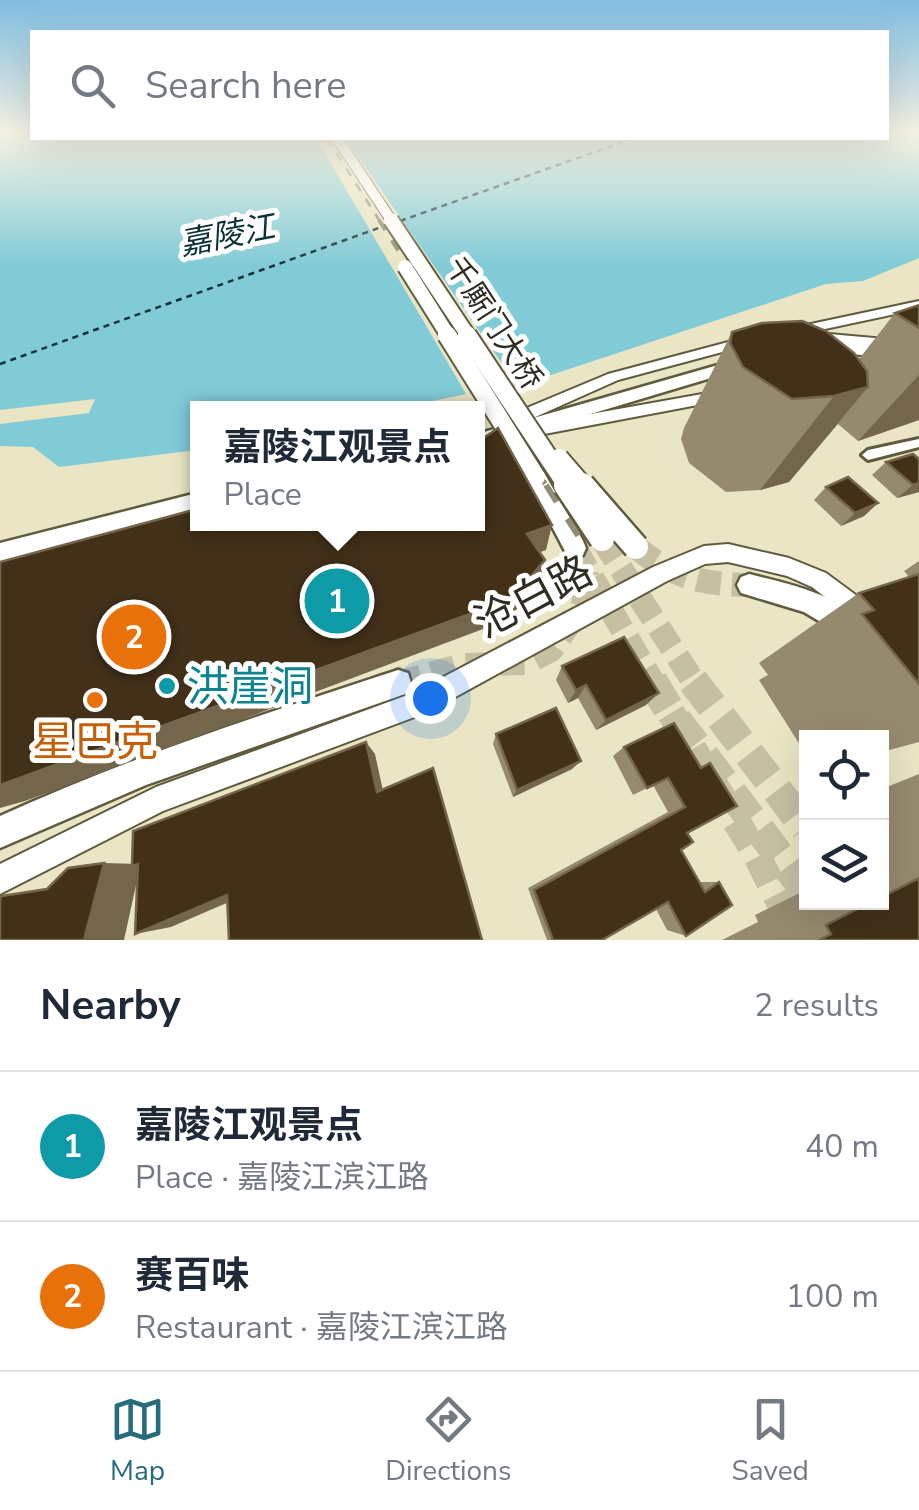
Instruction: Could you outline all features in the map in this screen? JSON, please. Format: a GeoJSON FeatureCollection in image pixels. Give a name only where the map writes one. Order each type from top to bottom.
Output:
{"type":"FeatureCollection","features":[{"type":"Feature","properties":{"kind":"main road","name":"千厮门大桥"},"geometry":{"type":"LineString","coordinates":[[349,178],[575,548]]}},
{"type":"Feature","properties":{"kind":"main road","name":"千厮门大桥"},"geometry":{"type":"LineString","coordinates":[[363,178],[602,539]]}},
{"type":"Feature","properties":{"kind":"main road"},"geometry":{"type":"LineString","coordinates":[[485,434],[517,416],[773,341],[919,306]]}},
{"type":"Feature","properties":{"kind":"main road"},"geometry":{"type":"LineString","coordinates":[[880,314],[901,317],[910,328],[884,364]]}},
{"type":"Feature","properties":{"kind":"main road"},"geometry":{"type":"LineString","coordinates":[[773,341],[879,344],[919,351]]}},
{"type":"Feature","properties":{"kind":"main road"},"geometry":{"type":"LineString","coordinates":[[799,354],[839,352],[919,360]]}},
{"type":"Feature","properties":{"kind":"main road"},"geometry":{"type":"LineString","coordinates":[[485,435],[743,364]]}},
{"type":"Feature","properties":{"kind":"main road"},"geometry":{"type":"LineString","coordinates":[[485,436],[734,393]]}},
{"type":"Feature","properties":{"kind":"main road"},"geometry":{"type":"LineString","coordinates":[[517,416],[636,547]]}},
{"type":"Feature","properties":{"kind":"main road"},"geometry":{"type":"LineString","coordinates":[[0,553],[190,504]]}},
{"type":"Feature","properties":{"kind":"main road"},"geometry":{"type":"LineString","coordinates":[[0,569],[190,519]]}},
{"type":"Feature","properties":{"kind":"main road","name":"沧白路"},"geometry":{"type":"LineString","coordinates":[[0,880],[156,800],[419,703],[671,568],[704,555],[728,552],[759,557],[804,574],[846,598],[876,640]]}},
{"type":"Feature","properties":{"kind":"main road"},"geometry":{"type":"LineString","coordinates":[[748,585],[810,602],[876,640]]}},
{"type":"Feature","properties":{"kind":"main road"},"geometry":{"type":"LineString","coordinates":[[0,832],[56,804],[160,764],[398,683]]}},
{"type":"Feature","properties":{"kind":"street"},"geometry":{"type":"LineString","coordinates":[[868,456],[919,443]]}},
{"type":"Feature","properties":{"kind":"water","name":"嘉陵江"},"geometry":{"type":"Polygon","coordinates":[[[0,178],[919,178],[919,258],[863,281],[826,284],[536,380],[432,401],[190,401],[190,451],[59,467],[33,447],[0,446],[0,178]]]}},
{"type":"Feature","properties":{"kind":"pier"},"geometry":{"type":"Polygon","coordinates":[[[339,178],[373,178],[519,388],[469,399],[339,178]]]}},
{"type":"Feature","properties":{"kind":"pier"},"geometry":{"type":"Polygon","coordinates":[[[95,399],[89,413],[0,424],[0,410],[95,399]]]}},
{"type":"Feature","properties":{"kind":"building"},"geometry":{"type":"Polygon","coordinates":[[[919,305],[919,328],[895,313],[919,305]]]}},
{"type":"Feature","properties":{"kind":"building"},"geometry":{"type":"Polygon","coordinates":[[[802,321],[826,331],[854,353],[867,371],[868,387],[834,396],[792,399],[743,367],[730,343],[732,332],[762,323],[802,321]]]}},
{"type":"Feature","properties":{"kind":"building","name":"洪崖洞"},"geometry":{"type":"Polygon","coordinates":[[[498,428],[552,525],[527,534],[545,560],[511,599],[0,785],[0,562],[190,511],[190,531],[485,531],[485,437],[498,428]]]}},
{"type":"Feature","properties":{"kind":"building"},"geometry":{"type":"Polygon","coordinates":[[[913,454],[919,459],[919,483],[913,485],[886,462],[913,454]]]}},
{"type":"Feature","properties":{"kind":"building"},"geometry":{"type":"Polygon","coordinates":[[[848,477],[878,503],[855,513],[826,487],[848,477]]]}},
{"type":"Feature","properties":{"kind":"building"},"geometry":{"type":"Polygon","coordinates":[[[919,574],[919,684],[862,614],[874,610],[859,593],[919,574]]]}},
{"type":"Feature","properties":{"kind":"building"},"geometry":{"type":"Polygon","coordinates":[[[624,637],[659,693],[606,720],[586,685],[576,690],[562,666],[624,637]]]}},
{"type":"Feature","properties":{"kind":"building"},"geometry":{"type":"Polygon","coordinates":[[[556,708],[581,761],[517,790],[496,734],[556,708]]]}},
{"type":"Feature","properties":{"kind":"building"},"geometry":{"type":"Polygon","coordinates":[[[674,723],[701,768],[710,763],[737,806],[687,833],[693,842],[681,850],[705,892],[719,882],[732,905],[686,936],[668,902],[602,940],[553,940],[534,890],[685,807],[668,778],[647,788],[624,747],[674,723]]]}},
{"type":"Feature","properties":{"kind":"building"},"geometry":{"type":"Polygon","coordinates":[[[366,742],[377,792],[433,768],[482,940],[229,940],[227,895],[135,934],[138,864],[132,866],[133,831],[366,742]]]}},
{"type":"Feature","properties":{"kind":"building"},"geometry":{"type":"Polygon","coordinates":[[[104,863],[84,940],[0,940],[2,896],[47,889],[68,868],[104,863]]]}},
{"type":"Feature","properties":{"kind":"building"},"geometry":{"type":"Polygon","coordinates":[[[919,878],[919,940],[819,940],[831,934],[826,925],[855,910],[889,910],[889,893],[919,878]]]}},
{"type":"Feature","properties":{"kind":"ferry route"},"geometry":{"type":"LineString","coordinates":[[400,221],[522,178]]}},
{"type":"Feature","properties":{"kind":"ferry route"},"geometry":{"type":"LineString","coordinates":[[0,364],[387,225]]}},
{"type":"Feature","properties":{"kind":"tunnel"},"geometry":{"type":"LineString","coordinates":[[602,539],[693,682]]}},
{"type":"Feature","properties":{"kind":"tunnel"},"geometry":{"type":"LineString","coordinates":[[636,547],[663,566],[689,577],[749,585]]}},
{"type":"Feature","properties":{"kind":"tunnel"},"geometry":{"type":"LineString","coordinates":[[575,548],[654,684]]}},
{"type":"Feature","properties":{"kind":"tunnel"},"geometry":{"type":"LineString","coordinates":[[405,681],[398,683],[463,665],[526,663],[551,650],[583,605],[587,571]]}},
{"type":"Feature","properties":{"kind":"tunnel"},"geometry":{"type":"LineString","coordinates":[[652,681],[671,713],[799,882]]}},
{"type":"Feature","properties":{"kind":"tunnel"},"geometry":{"type":"LineString","coordinates":[[693,682],[800,820]]}},
{"type":"Feature","properties":{"kind":"tunnel"},"geometry":{"type":"LineString","coordinates":[[671,713],[756,854],[799,940]]}},
{"type":"Feature","properties":{"kind":"railway"},"geometry":{"type":"LineString","coordinates":[[352,178],[381,223]]}},
{"type":"Feature","properties":{"kind":"railway"},"geometry":{"type":"LineString","coordinates":[[379,220],[453,337]]}},
{"type":"Feature","properties":{"kind":"railway"},"geometry":{"type":"LineString","coordinates":[[451,335],[547,487]]}},
{"type":"Feature","properties":{"kind":"railway"},"geometry":{"type":"LineString","coordinates":[[546,485],[579,537]]}},
{"type":"Feature","properties":{"kind":"place","name":"嘉陵江观景点"},"geometry":{"type":"Point","coordinates":[337,601]}},
{"type":"Feature","properties":{"kind":"place","name":"赛百味"},"geometry":{"type":"Point","coordinates":[134,637]}},
{"type":"Feature","properties":{"kind":"place","name":"洪崖洞"},"geometry":{"type":"Point","coordinates":[167,686]}},
{"type":"Feature","properties":{"kind":"place","name":"星巴克"},"geometry":{"type":"Point","coordinates":[95,700]}}]}
